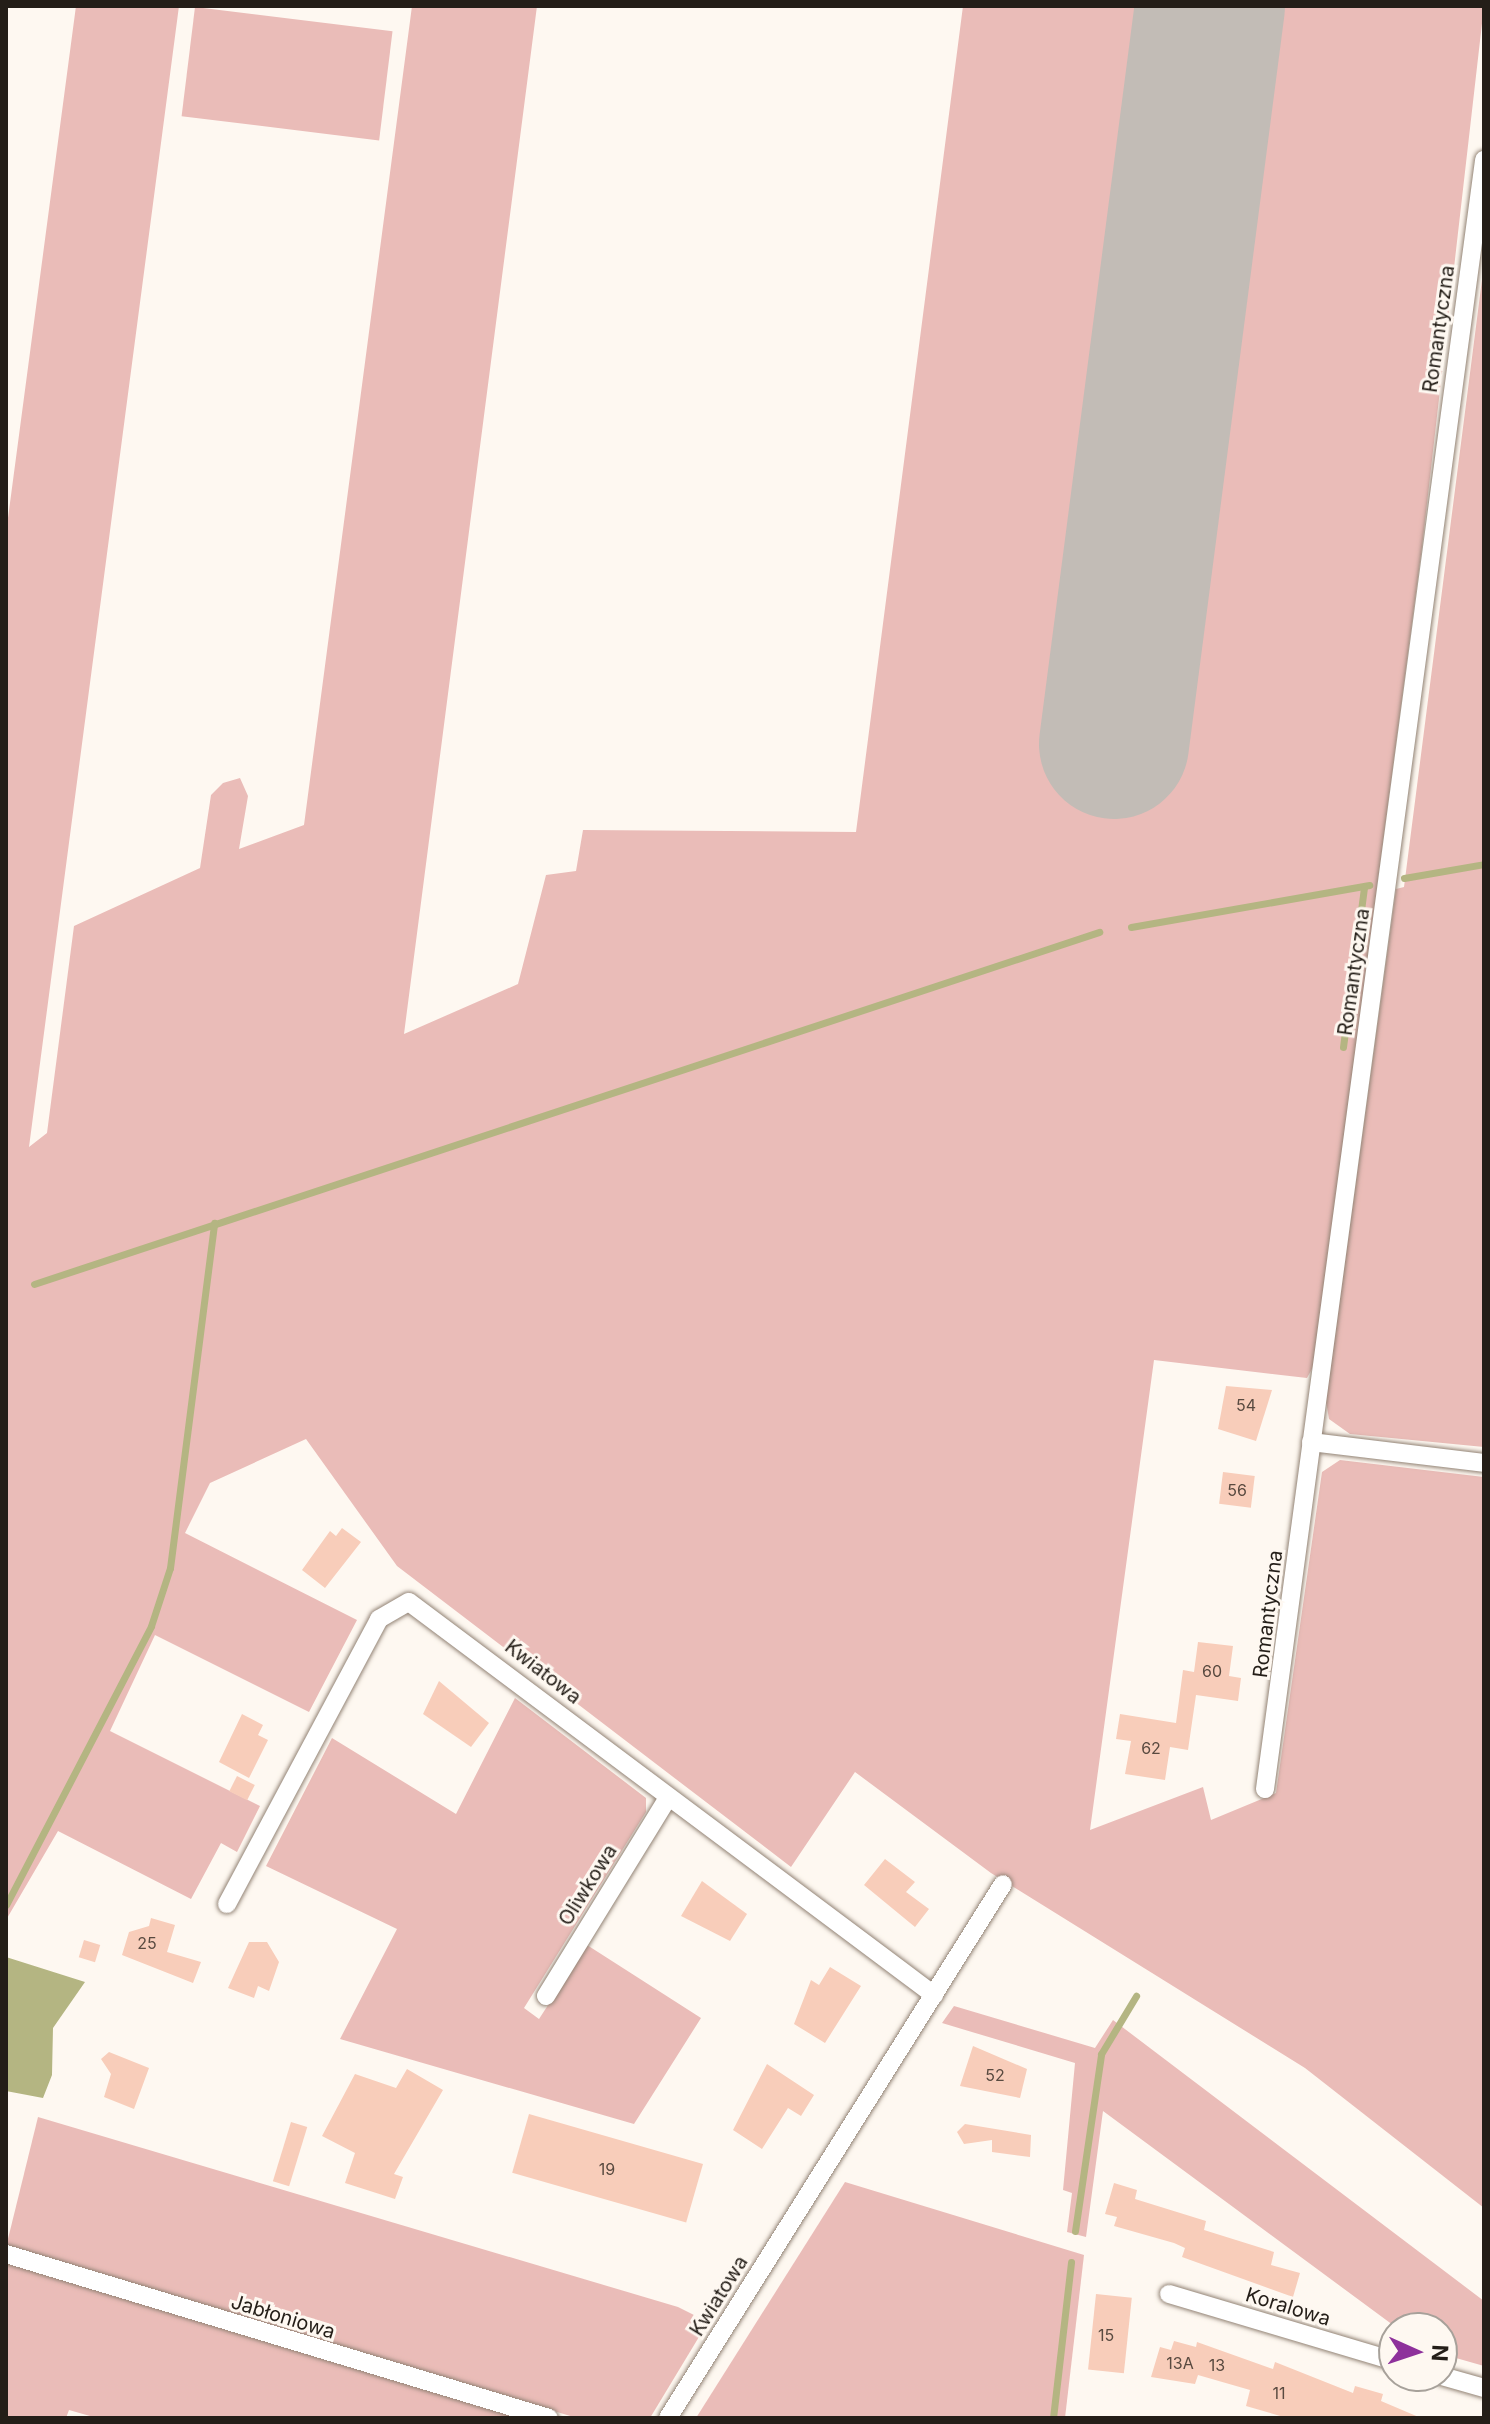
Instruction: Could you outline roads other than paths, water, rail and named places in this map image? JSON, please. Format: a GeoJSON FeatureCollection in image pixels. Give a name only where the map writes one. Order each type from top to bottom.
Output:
{"type":"FeatureCollection","features":[{"type":"Feature","properties":{"kind":"street","name":"Romantyczna"},"geometry":{"type":"LineString","coordinates":[[1265,1789],[1484,160]]}},
{"type":"Feature","properties":{"kind":"street"},"geometry":{"type":"LineString","coordinates":[[1311,1442],[1484,1463]]}},
{"type":"Feature","properties":{"kind":"street","name":"Kwiatowa"},"geometry":{"type":"LineString","coordinates":[[227,1904],[379,1619],[403,1602],[423,1608],[668,1798],[934,1995]]}},
{"type":"Feature","properties":{"kind":"street","name":"Oliwkowa"},"geometry":{"type":"LineString","coordinates":[[546,1996],[668,1798]]}},
{"type":"Feature","properties":{"kind":"street","name":"Kwiatowa"},"geometry":{"type":"LineString","coordinates":[[668,2418],[1003,1884]]}},
{"type":"Feature","properties":{"kind":"street","name":"Jabłoniowa"},"geometry":{"type":"LineString","coordinates":[[6,2254],[549,2418]]}},
{"type":"Feature","properties":{"kind":"street","name":"Koralowa"},"geometry":{"type":"LineString","coordinates":[[1169,2294],[1378,2356]]}},
{"type":"Feature","properties":{"kind":"street"},"geometry":{"type":"LineString","coordinates":[[1458,2381],[1484,2388]]}},
{"type":"Feature","properties":{"kind":"waterway"},"geometry":{"type":"LineString","coordinates":[[1404,878],[1484,864]]}},
{"type":"Feature","properties":{"kind":"waterway"},"geometry":{"type":"LineString","coordinates":[[1131,927],[1369,885]]}},
{"type":"Feature","properties":{"kind":"waterway"},"geometry":{"type":"LineString","coordinates":[[1343,1047],[1364,887]]}},
{"type":"Feature","properties":{"kind":"waterway"},"geometry":{"type":"LineString","coordinates":[[34,1284],[1099,932]]}},
{"type":"Feature","properties":{"kind":"waterway"},"geometry":{"type":"LineString","coordinates":[[6,1905],[151,1626],[170,1568],[214,1223]]}},
{"type":"Feature","properties":{"kind":"waterway"},"geometry":{"type":"LineString","coordinates":[[1075,2231],[1101,2054],[1136,1996]]}},
{"type":"Feature","properties":{"kind":"waterway"},"geometry":{"type":"LineString","coordinates":[[1053,2418],[1071,2262]]}}]}
